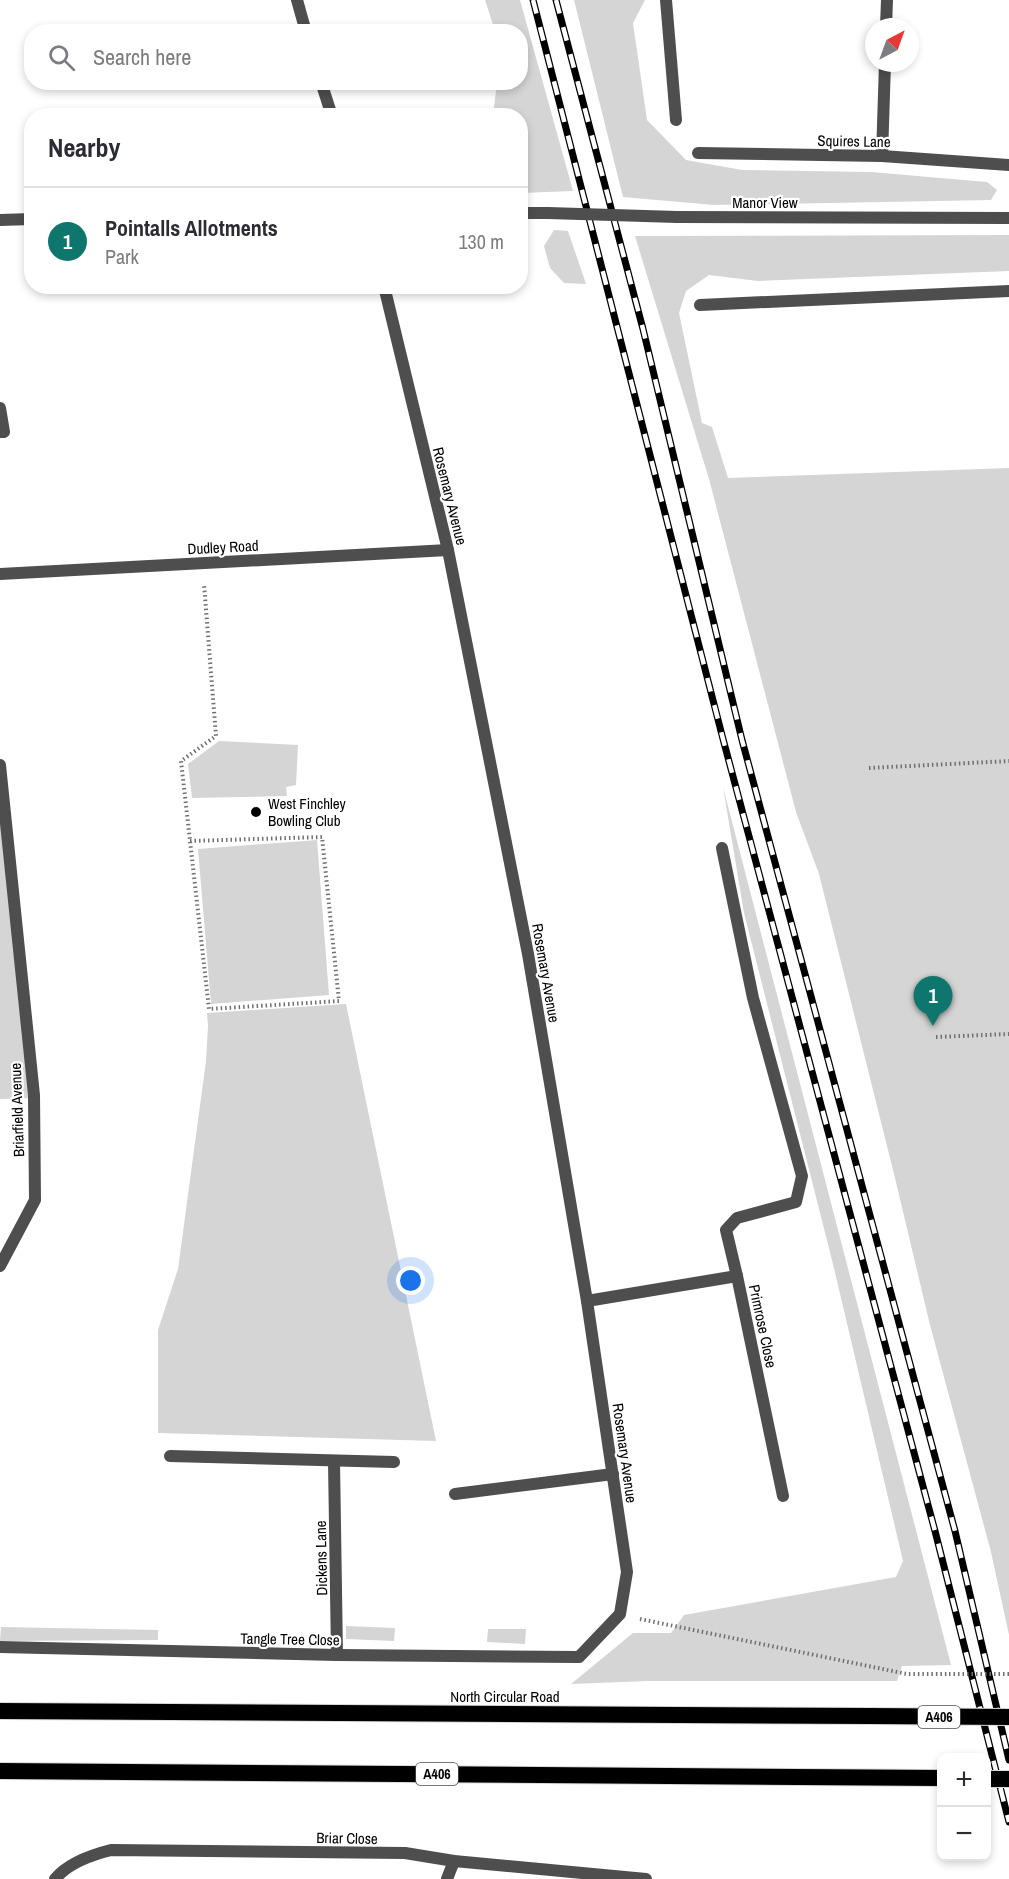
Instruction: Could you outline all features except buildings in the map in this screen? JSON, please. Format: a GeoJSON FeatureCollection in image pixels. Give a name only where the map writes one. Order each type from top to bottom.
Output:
{"type":"FeatureCollection","features":[{"type":"Feature","properties":{"kind":"highway","name":"North Circular Road"},"geometry":{"type":"LineString","coordinates":[[0,1711],[1009,1717]]}},
{"type":"Feature","properties":{"kind":"highway","name":"A406"},"geometry":{"type":"LineString","coordinates":[[0,1771],[937,1778]]}},
{"type":"Feature","properties":{"kind":"highway"},"geometry":{"type":"LineString","coordinates":[[991,1779],[1009,1779]]}},
{"type":"Feature","properties":{"kind":"street"},"geometry":{"type":"LineString","coordinates":[[297,0],[304,24]]}},
{"type":"Feature","properties":{"kind":"street"},"geometry":{"type":"LineString","coordinates":[[666,0],[676,120]]}},
{"type":"Feature","properties":{"kind":"street"},"geometry":{"type":"LineString","coordinates":[[886,18],[887,0]]}},
{"type":"Feature","properties":{"kind":"street"},"geometry":{"type":"LineString","coordinates":[[882,156],[885,72]]}},
{"type":"Feature","properties":{"kind":"street"},"geometry":{"type":"LineString","coordinates":[[324,90],[329,108]]}},
{"type":"Feature","properties":{"kind":"street","name":"Squires Lane"},"geometry":{"type":"LineString","coordinates":[[698,153],[882,156],[1009,165]]}},
{"type":"Feature","properties":{"kind":"street","name":"Manor View"},"geometry":{"type":"LineString","coordinates":[[528,213],[677,217],[1009,218]]}},
{"type":"Feature","properties":{"kind":"street"},"geometry":{"type":"LineString","coordinates":[[0,220],[24,219]]}},
{"type":"Feature","properties":{"kind":"street"},"geometry":{"type":"LineString","coordinates":[[700,305],[1009,291]]}},
{"type":"Feature","properties":{"kind":"street","name":"Rosemary Avenue"},"geometry":{"type":"LineString","coordinates":[[386,294],[448,550],[528,954],[587,1301],[627,1572],[620,1614],[579,1657]]}},
{"type":"Feature","properties":{"kind":"street"},"geometry":{"type":"LineString","coordinates":[[0,408],[4,432],[0,432]]}},
{"type":"Feature","properties":{"kind":"street","name":"Dudley Road"},"geometry":{"type":"LineString","coordinates":[[0,574],[448,550]]}},
{"type":"Feature","properties":{"kind":"street","name":"Briarfield Avenue"},"geometry":{"type":"LineString","coordinates":[[0,765],[34,1095],[34,1200],[0,1266]]}},
{"type":"Feature","properties":{"kind":"street"},"geometry":{"type":"LineString","coordinates":[[722,848],[753,998],[802,1176],[796,1203],[737,1218],[726,1230],[737,1276]]}},
{"type":"Feature","properties":{"kind":"street","name":"Primrose Close"},"geometry":{"type":"LineString","coordinates":[[587,1301],[737,1276],[783,1496]]}},
{"type":"Feature","properties":{"kind":"street"},"geometry":{"type":"LineString","coordinates":[[170,1456],[393,1462]]}},
{"type":"Feature","properties":{"kind":"street","name":"Dickens Lane"},"geometry":{"type":"LineString","coordinates":[[334,1461],[338,1655]]}},
{"type":"Feature","properties":{"kind":"street"},"geometry":{"type":"LineString","coordinates":[[455,1494],[612,1474]]}},
{"type":"Feature","properties":{"kind":"street","name":"Tangle Tree Close"},"geometry":{"type":"LineString","coordinates":[[0,1647],[338,1655],[579,1657]]}},
{"type":"Feature","properties":{"kind":"street","name":"Briar Close"},"geometry":{"type":"LineString","coordinates":[[55,1879],[73,1865],[92,1855],[111,1850],[405,1853],[454,1861],[645,1879]]}},
{"type":"Feature","properties":{"kind":"street"},"geometry":{"type":"LineString","coordinates":[[447,1879],[454,1861]]}},
{"type":"Feature","properties":{"kind":"path"},"geometry":{"type":"LineString","coordinates":[[190,841],[322,837],[339,1000],[209,1009],[190,841],[181,761],[216,736],[203,563]]}},
{"type":"Feature","properties":{"kind":"path"},"geometry":{"type":"LineString","coordinates":[[869,768],[1009,761]]}},
{"type":"Feature","properties":{"kind":"path"},"geometry":{"type":"LineString","coordinates":[[936,1037],[1009,1034]]}},
{"type":"Feature","properties":{"kind":"path"},"geometry":{"type":"LineString","coordinates":[[646,1620],[907,1674],[1009,1674]]}},
{"type":"Feature","properties":{"kind":"shaded area"},"geometry":{"type":"Polygon","coordinates":[[[485,0],[520,0],[527,24],[493,24],[485,0]]]}},
{"type":"Feature","properties":{"kind":"shaded area"},"geometry":{"type":"Polygon","coordinates":[[[574,0],[645,0],[633,23],[647,120],[686,160],[742,170],[871,172],[987,182],[997,190],[991,200],[714,205],[623,197],[574,0]]]}},
{"type":"Feature","properties":{"kind":"shaded area"},"geometry":{"type":"Polygon","coordinates":[[[528,29],[573,191],[528,193],[528,108],[494,108],[496,90],[528,90],[528,29]]]}},
{"type":"Feature","properties":{"kind":"shaded area"},"geometry":{"type":"Polygon","coordinates":[[[554,230],[568,231],[586,284],[564,283],[550,268],[544,246],[554,230]]]}},
{"type":"Feature","properties":{"kind":"shaded area"},"geometry":{"type":"Polygon","coordinates":[[[1009,235],[1009,271],[758,281],[709,275],[686,291],[679,313],[702,423],[712,427],[728,478],[1009,468],[1009,1635],[991,1552],[930,1325],[819,874],[796,812],[709,479],[635,236],[1009,235]]]}},
{"type":"Feature","properties":{"kind":"shaded area"},"geometry":{"type":"Polygon","coordinates":[[[219,741],[298,745],[296,785],[286,787],[287,796],[192,798],[188,764],[219,741]]]}},
{"type":"Feature","properties":{"kind":"shaded area"},"geometry":{"type":"Polygon","coordinates":[[[0,763],[33,1098],[0,1099],[0,763]]]}},
{"type":"Feature","properties":{"kind":"shaded area"},"geometry":{"type":"Polygon","coordinates":[[[723,787],[951,1665],[902,1666],[897,1681],[648,1681],[571,1684],[633,1633],[671,1633],[684,1615],[896,1577],[903,1561],[833,1264],[744,913],[723,787]]]}},
{"type":"Feature","properties":{"kind":"shaded area"},"geometry":{"type":"Polygon","coordinates":[[[317,840],[329,995],[211,1004],[198,849],[317,840]]]}},
{"type":"Feature","properties":{"kind":"shaded area"},"geometry":{"type":"Polygon","coordinates":[[[346,1004],[436,1441],[158,1433],[158,1330],[178,1269],[206,1061],[207,1013],[346,1004]]]}},
{"type":"Feature","properties":{"kind":"shaded area"},"geometry":{"type":"Polygon","coordinates":[[[346,1626],[395,1628],[394,1641],[346,1639],[346,1626]]]}},
{"type":"Feature","properties":{"kind":"shaded area"},"geometry":{"type":"Polygon","coordinates":[[[1,1627],[158,1630],[158,1640],[0,1641],[1,1627]]]}},
{"type":"Feature","properties":{"kind":"shaded area"},"geometry":{"type":"Polygon","coordinates":[[[488,1629],[526,1629],[525,1644],[487,1642],[488,1629]]]}},
{"type":"Feature","properties":{"kind":"railway"},"geometry":{"type":"LineString","coordinates":[[533,0],[723,739],[935,1531],[1009,1822]]}},
{"type":"Feature","properties":{"kind":"railway"},"geometry":{"type":"LineString","coordinates":[[556,0],[643,329],[742,740],[955,1531],[1009,1760]]}},
{"type":"Feature","properties":{"kind":"place","name":"West Finchley Bowling Club"},"geometry":{"type":"Point","coordinates":[256,812]}},
{"type":"Feature","properties":{"kind":"place","name":"Pointalls Allotments"},"geometry":{"type":"Point","coordinates":[933,1026]}}]}
